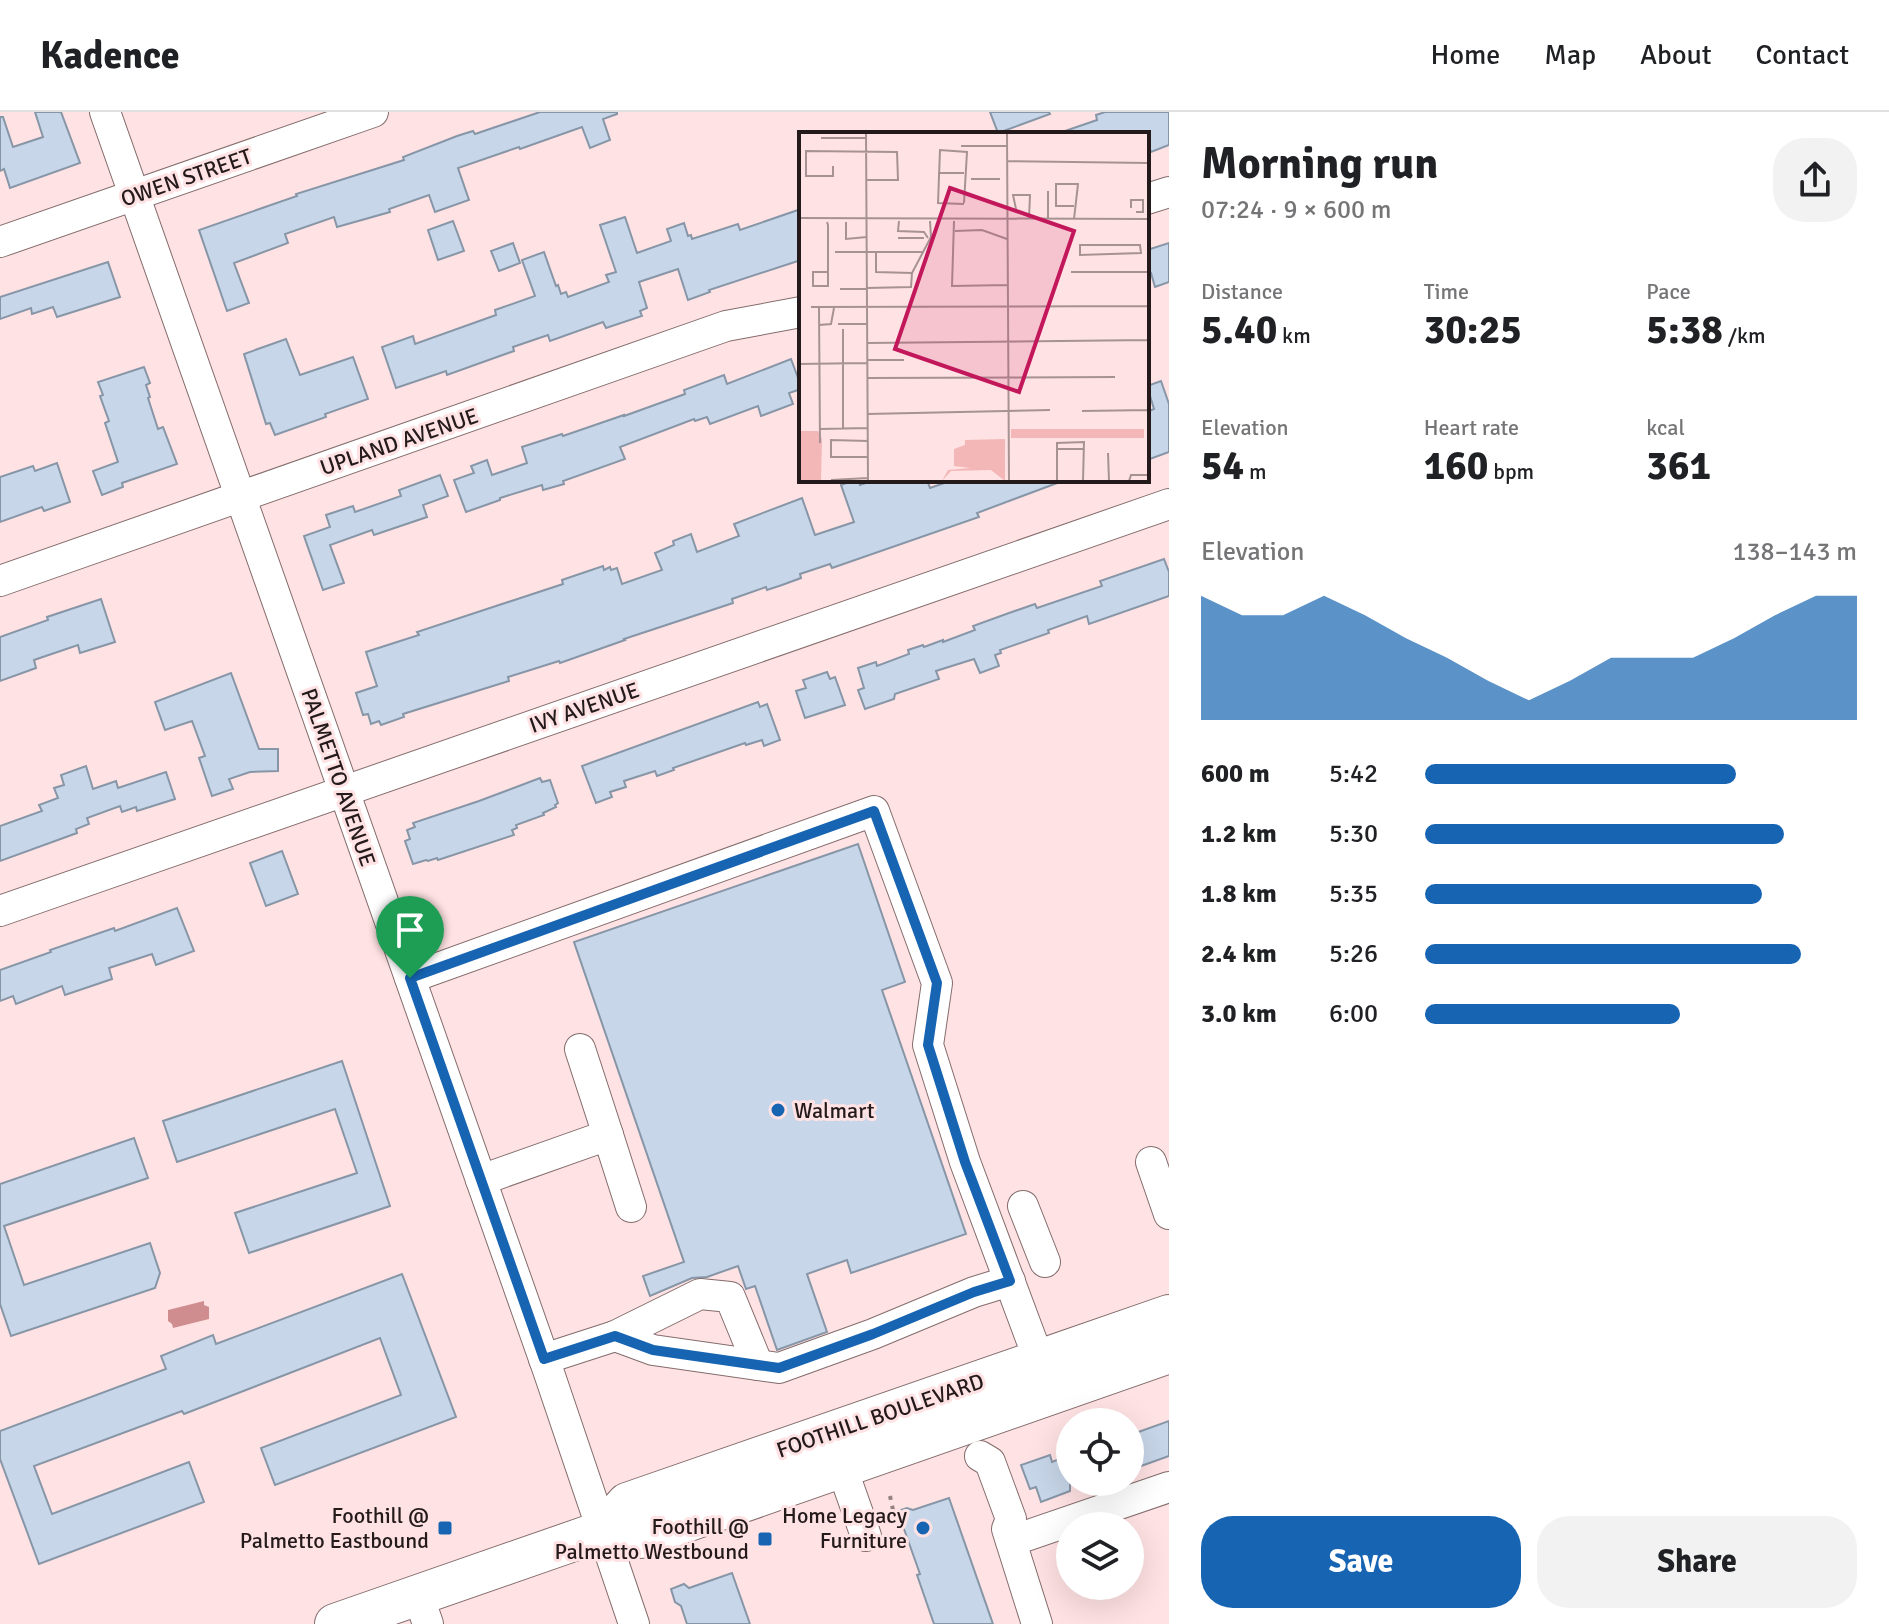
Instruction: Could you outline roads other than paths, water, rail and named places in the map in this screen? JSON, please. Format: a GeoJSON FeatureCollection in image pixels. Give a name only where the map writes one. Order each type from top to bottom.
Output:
{"type":"FeatureCollection","features":[{"type":"Feature","properties":{"kind":"main road","name":"FOOTHILL BOULEVARD"},"geometry":{"type":"LineString","coordinates":[[335,1624],[423,1610],[602,1531],[627,1503],[1169,1315]]}},
{"type":"Feature","properties":{"kind":"main road","name":"FOOTHILL BOULEVARD"},"geometry":{"type":"LineString","coordinates":[[602,1531],[640,1538],[842,1468],[975,1440],[1169,1353]]}},
{"type":"Feature","properties":{"kind":"street","name":"PALMETTO AVENUE"},"geometry":{"type":"LineString","coordinates":[[105,112],[544,1359],[634,1624]]}},
{"type":"Feature","properties":{"kind":"street","name":"OWEN STREET"},"geometry":{"type":"LineString","coordinates":[[0,242],[373,112]]}},
{"type":"Feature","properties":{"kind":"street"},"geometry":{"type":"LineString","coordinates":[[1149,198],[1169,192]]}},
{"type":"Feature","properties":{"kind":"street","name":"UPLAND AVENUE"},"geometry":{"type":"LineString","coordinates":[[0,581],[726,326],[799,312]]}},
{"type":"Feature","properties":{"kind":"street","name":"IVY AVENUE"},"geometry":{"type":"LineString","coordinates":[[0,911],[1169,504]]}},
{"type":"Feature","properties":{"kind":"street"},"geometry":{"type":"LineString","coordinates":[[410,978],[874,811],[937,983],[928,1045],[965,1162],[1039,1360]]}},
{"type":"Feature","properties":{"kind":"street"},"geometry":{"type":"LineString","coordinates":[[580,1049],[631,1207]]}},
{"type":"Feature","properties":{"kind":"street"},"geometry":{"type":"LineString","coordinates":[[481,1180],[608,1135]]}},
{"type":"Feature","properties":{"kind":"street"},"geometry":{"type":"LineString","coordinates":[[1151,1162],[1169,1214]]}},
{"type":"Feature","properties":{"kind":"street"},"geometry":{"type":"LineString","coordinates":[[1023,1206],[1045,1262]]}},
{"type":"Feature","properties":{"kind":"street"},"geometry":{"type":"LineString","coordinates":[[615,1336],[653,1350],[779,1368],[1010,1281]]}},
{"type":"Feature","properties":{"kind":"street"},"geometry":{"type":"LineString","coordinates":[[544,1359],[615,1336],[700,1294],[730,1297],[758,1365]]}},
{"type":"Feature","properties":{"kind":"street"},"geometry":{"type":"LineString","coordinates":[[975,1440],[990,1462],[1011,1519],[1009,1535],[1037,1624]]}},
{"type":"Feature","properties":{"kind":"street"},"geometry":{"type":"LineString","coordinates":[[842,1468],[866,1536]]}},
{"type":"Feature","properties":{"kind":"street"},"geometry":{"type":"LineString","coordinates":[[1009,1535],[1169,1487]]}},
{"type":"Feature","properties":{"kind":"place","name":"Walmart"},"geometry":{"type":"Point","coordinates":[778,1110]}},
{"type":"Feature","properties":{"kind":"place","name":"Foothill @ Palmetto Eastbound"},"geometry":{"type":"Point","coordinates":[445,1528]}},
{"type":"Feature","properties":{"kind":"place","name":"Home Legacy Furniture"},"geometry":{"type":"Point","coordinates":[923,1528]}},
{"type":"Feature","properties":{"kind":"place","name":"Foothill @ Palmetto Westbound"},"geometry":{"type":"Point","coordinates":[765,1539]}}]}
